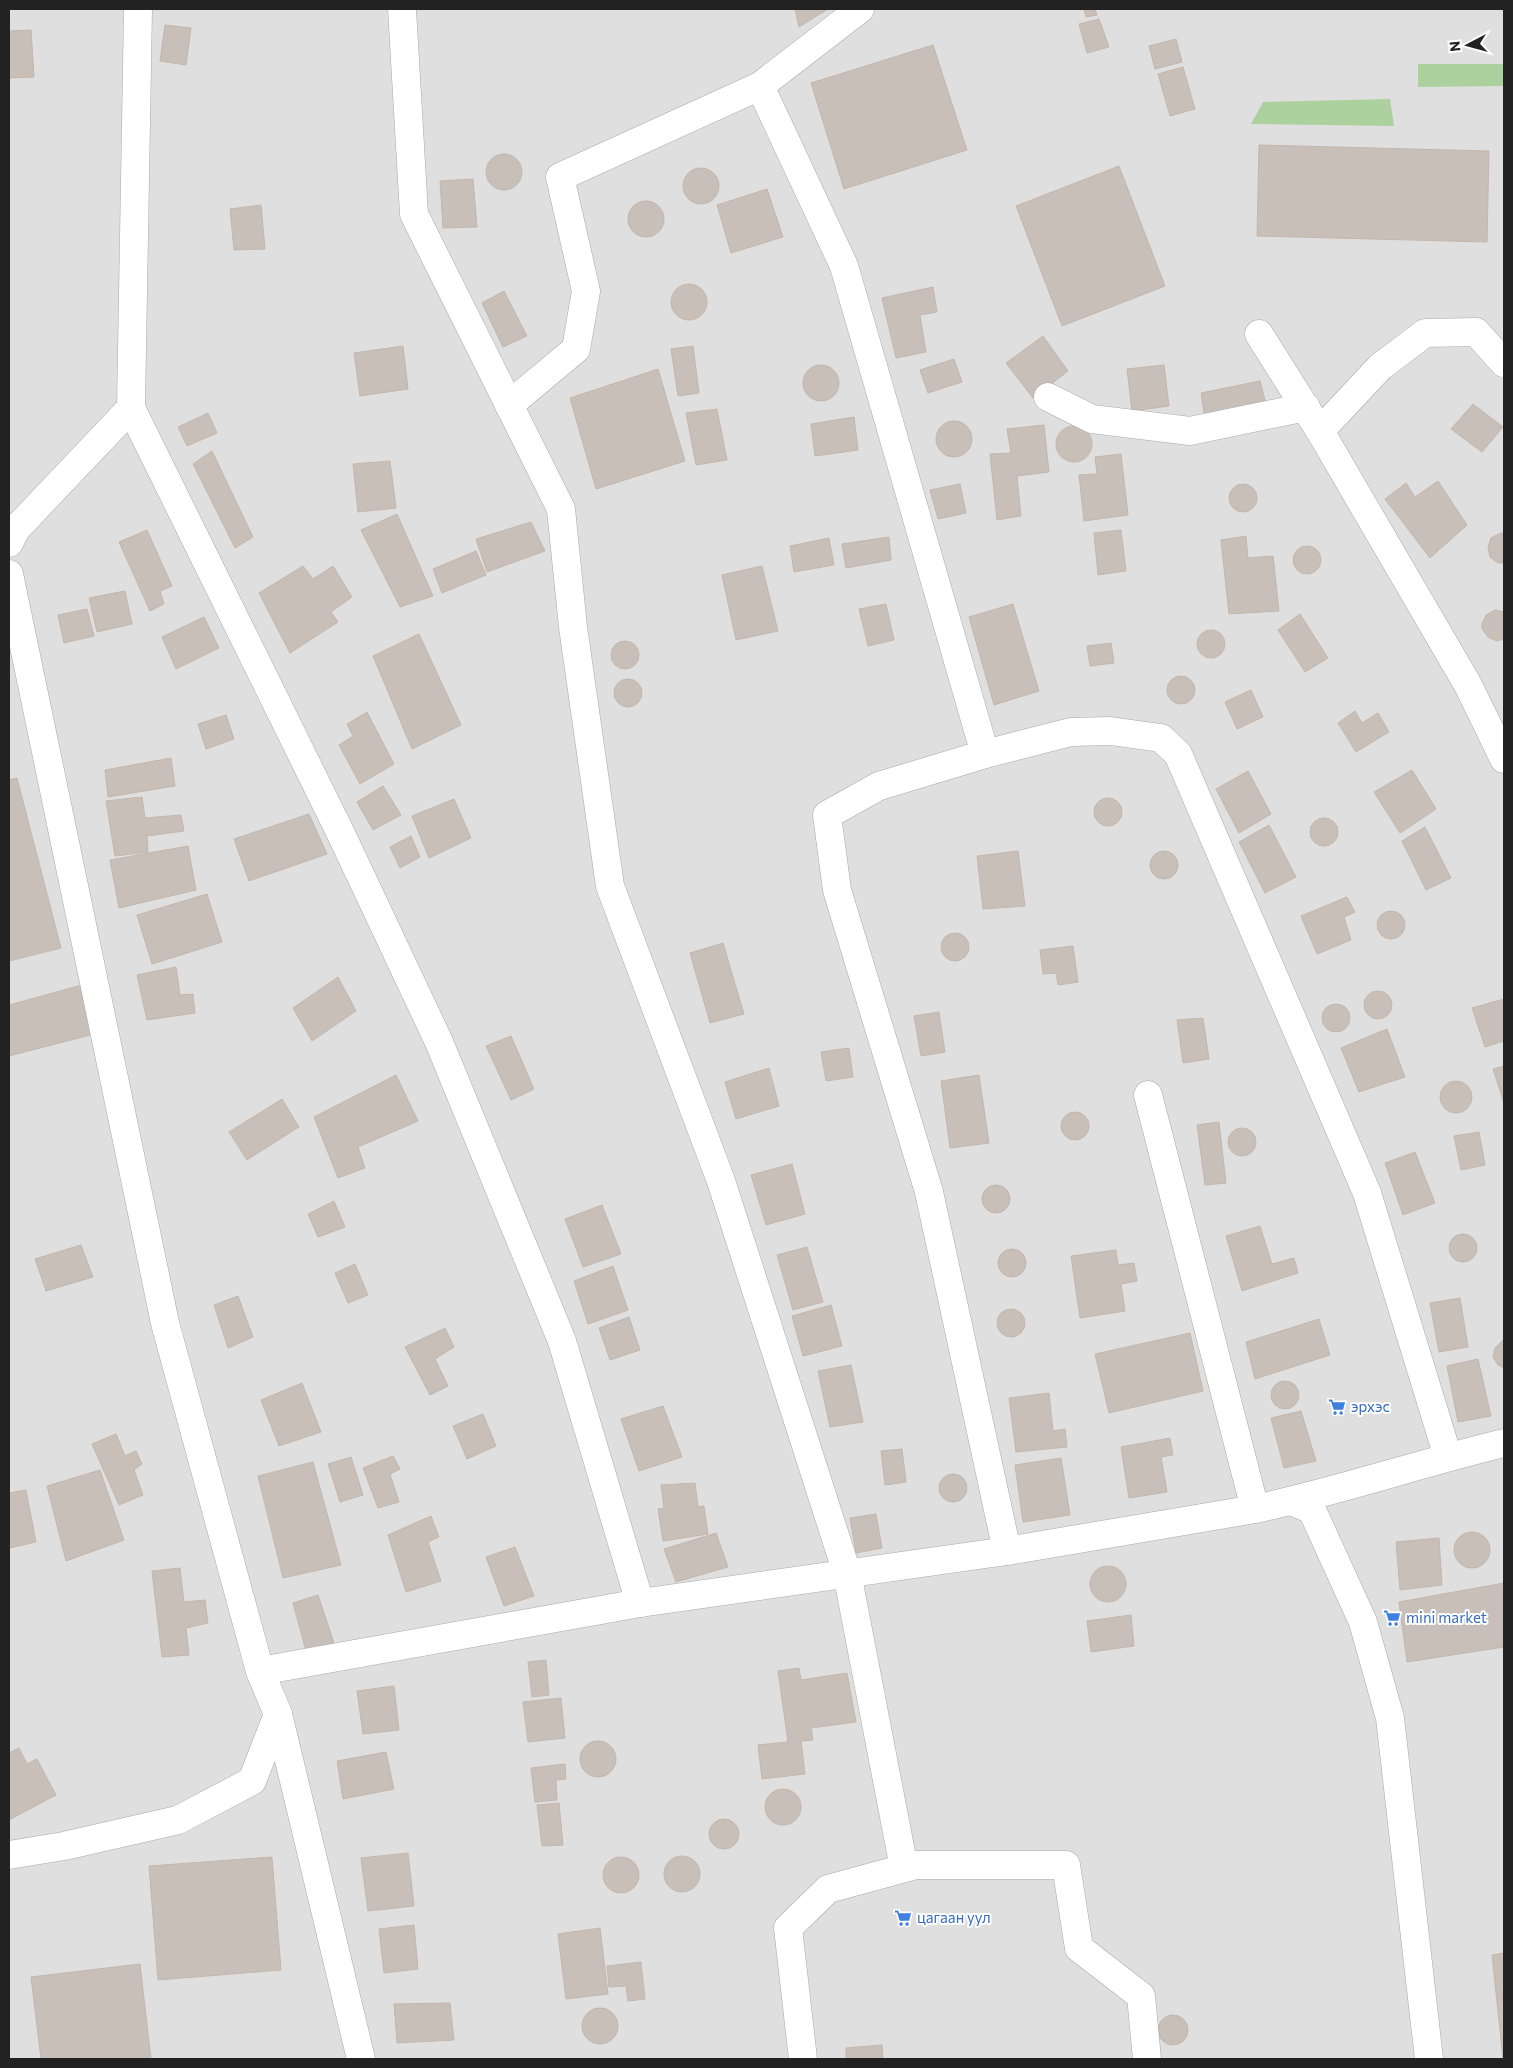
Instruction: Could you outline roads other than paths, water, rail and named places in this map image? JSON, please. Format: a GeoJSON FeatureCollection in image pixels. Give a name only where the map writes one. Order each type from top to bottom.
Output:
{"type":"FeatureCollection","features":[{"type":"Feature","properties":{"kind":"street"},"geometry":{"type":"LineString","coordinates":[[138,9],[131,408],[342,836],[439,1042],[562,1340],[640,1603]]}},
{"type":"Feature","properties":{"kind":"street"},"geometry":{"type":"LineString","coordinates":[[402,9],[414,214],[561,509],[573,627],[610,886],[721,1181],[847,1573],[904,1868]]}},
{"type":"Feature","properties":{"kind":"street"},"geometry":{"type":"LineString","coordinates":[[509,404],[576,349],[586,291],[560,177],[760,86],[860,9]]}},
{"type":"Feature","properties":{"kind":"street"},"geometry":{"type":"LineString","coordinates":[[760,86],[844,266],[985,754]]}},
{"type":"Feature","properties":{"kind":"street"},"geometry":{"type":"LineString","coordinates":[[1320,430],[1380,367],[1425,333],[1476,332],[1504,363]]}},
{"type":"Feature","properties":{"kind":"street"},"geometry":{"type":"LineString","coordinates":[[1259,334],[1320,430],[1468,685],[1504,758]]}},
{"type":"Feature","properties":{"kind":"street"},"geometry":{"type":"LineString","coordinates":[[1048,396],[1092,419],[1190,431],[1306,407]]}},
{"type":"Feature","properties":{"kind":"street"},"geometry":{"type":"LineString","coordinates":[[9,544],[16,528],[131,408]]}},
{"type":"Feature","properties":{"kind":"street"},"geometry":{"type":"LineString","coordinates":[[9,574],[165,1323],[260,1671],[278,1714],[361,2059]]}},
{"type":"Feature","properties":{"kind":"street"},"geometry":{"type":"LineString","coordinates":[[1007,1551],[929,1192],[837,890],[827,815],[879,786],[985,754],[1071,732],[1110,731],[1161,738],[1178,754],[1367,1193],[1448,1457]]}},
{"type":"Feature","properties":{"kind":"street"},"geometry":{"type":"LineString","coordinates":[[1148,1095],[1255,1509]]}},
{"type":"Feature","properties":{"kind":"street"},"geometry":{"type":"LineString","coordinates":[[260,1671],[640,1603],[1007,1551],[1255,1509],[1504,1443]]}},
{"type":"Feature","properties":{"kind":"street"},"geometry":{"type":"LineString","coordinates":[[1291,1501],[1312,1510],[1316,1518],[1363,1622],[1390,1718],[1429,2059]]}},
{"type":"Feature","properties":{"kind":"street"},"geometry":{"type":"LineString","coordinates":[[9,1855],[64,1846],[168,1823],[194,1812],[252,1781],[278,1714]]}},
{"type":"Feature","properties":{"kind":"street"},"geometry":{"type":"LineString","coordinates":[[804,2059],[788,1928],[828,1889],[916,1864],[1066,1865],[1079,1948],[1141,1996],[1147,2059]]}},
{"type":"Feature","properties":{"kind":"place","name":"эрхэс"},"geometry":{"type":"Point","coordinates":[1337,1407]}},
{"type":"Feature","properties":{"kind":"place","name":"mini market"},"geometry":{"type":"Point","coordinates":[1392,1618]}},
{"type":"Feature","properties":{"kind":"place","name":"цагаан уул"},"geometry":{"type":"Point","coordinates":[903,1918]}}]}
